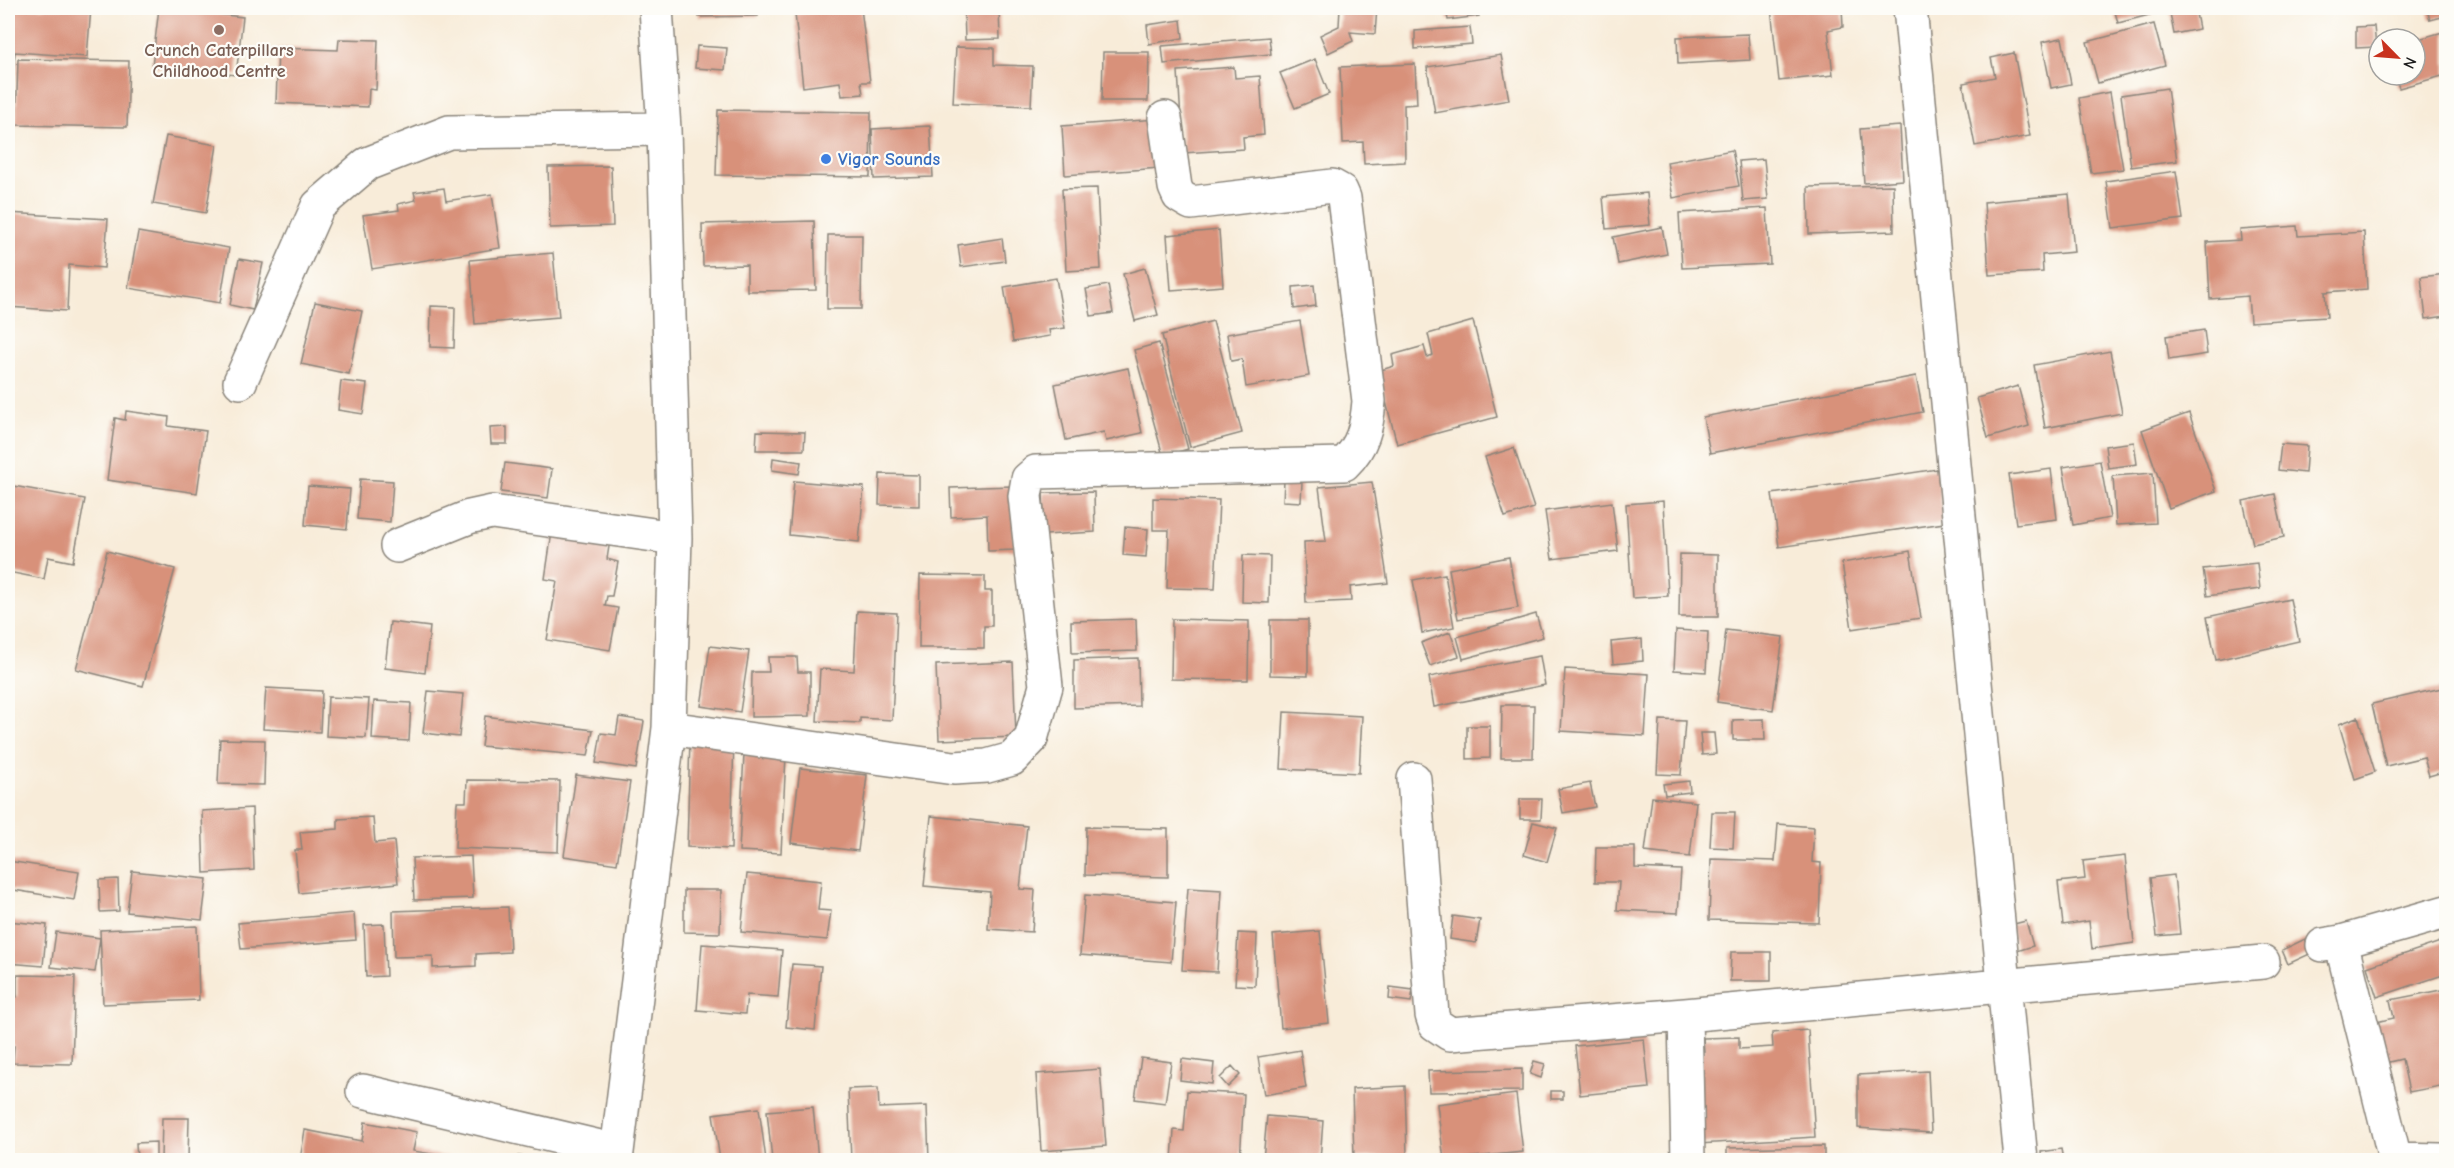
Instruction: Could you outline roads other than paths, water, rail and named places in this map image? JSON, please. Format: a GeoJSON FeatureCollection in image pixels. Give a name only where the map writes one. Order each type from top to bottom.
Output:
{"type":"FeatureCollection","features":[{"type":"Feature","properties":{"kind":"street"},"geometry":{"type":"LineString","coordinates":[[363,1091],[617,1156],[669,728],[675,538],[664,129],[656,8]]}},
{"type":"Feature","properties":{"kind":"street"},"geometry":{"type":"LineString","coordinates":[[1910,8],[2021,1161]]}},
{"type":"Feature","properties":{"kind":"street"},"geometry":{"type":"LineString","coordinates":[[669,728],[954,768],[987,766],[1012,759],[1031,739],[1046,686],[1025,496],[1028,479],[1036,472],[1344,464],[1356,452],[1367,423],[1369,400],[1344,198],[1341,191],[1332,186],[1191,203],[1184,201],[1175,187],[1165,118]]}},
{"type":"Feature","properties":{"kind":"street"},"geometry":{"type":"LineString","coordinates":[[240,382],[318,206],[367,164],[449,132],[664,129]]}},
{"type":"Feature","properties":{"kind":"street"},"geometry":{"type":"LineString","coordinates":[[397,546],[469,517],[492,512],[675,538]]}},
{"type":"Feature","properties":{"kind":"street"},"geometry":{"type":"LineString","coordinates":[[1414,779],[1432,1015],[1436,1024],[1450,1034],[1685,1015],[2263,962]]}},
{"type":"Feature","properties":{"kind":"street"},"geometry":{"type":"LineString","coordinates":[[2441,1161],[2395,1159],[2332,944],[2446,912]]}},
{"type":"Feature","properties":{"kind":"street"},"geometry":{"type":"LineString","coordinates":[[1685,1015],[1688,1161]]}},
{"type":"Feature","properties":{"kind":"place","name":"Crunch Caterpillars Childhood Centre"},"geometry":{"type":"Point","coordinates":[219,30]}},
{"type":"Feature","properties":{"kind":"place","name":"Vigor Sounds"},"geometry":{"type":"Point","coordinates":[826,159]}}]}
